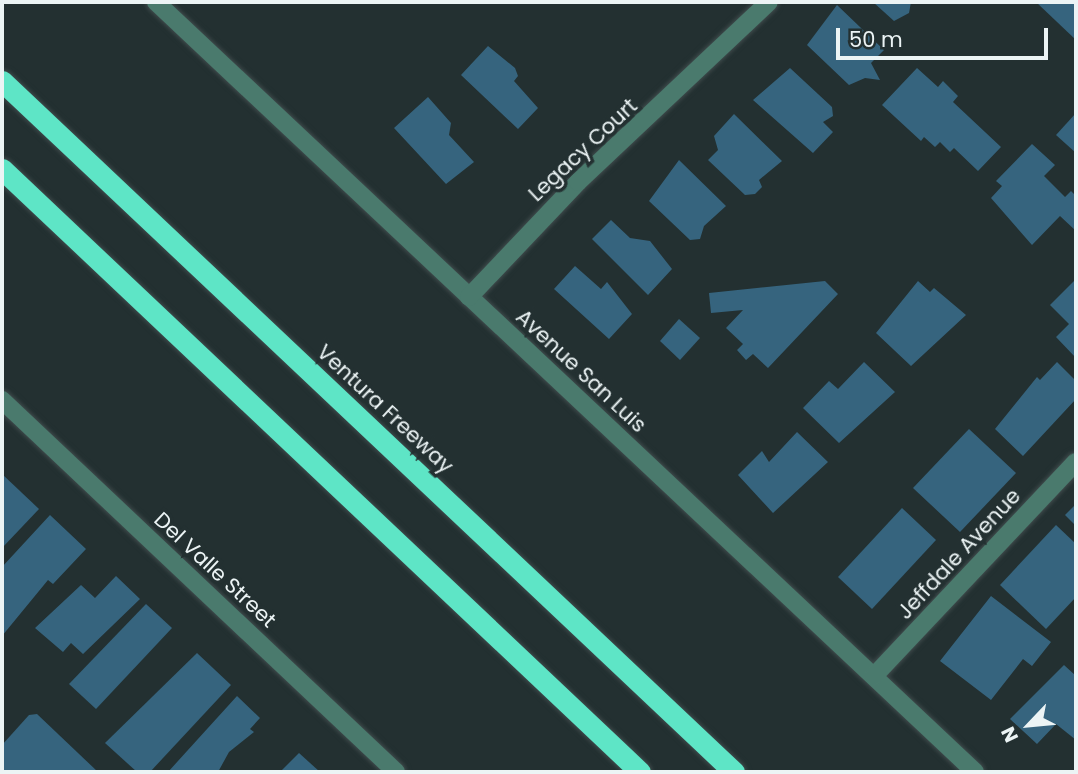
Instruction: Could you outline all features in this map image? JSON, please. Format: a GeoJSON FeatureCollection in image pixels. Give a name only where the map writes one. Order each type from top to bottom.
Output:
{"type":"FeatureCollection","features":[{"type":"Feature","properties":{"kind":"highway","name":"Ventura Freeway"},"geometry":{"type":"LineString","coordinates":[[2,81],[734,772]]}},
{"type":"Feature","properties":{"kind":"highway"},"geometry":{"type":"LineString","coordinates":[[2,169],[640,772]]}},
{"type":"Feature","properties":{"kind":"street","name":"Avenue San Luis"},"geometry":{"type":"LineString","coordinates":[[156,2],[975,772]]}},
{"type":"Feature","properties":{"kind":"street","name":"Legacy Court"},"geometry":{"type":"LineString","coordinates":[[469,297],[578,182],[691,80],[728,36],[769,2]]}},
{"type":"Feature","properties":{"kind":"street","name":"Del Valle Street"},"geometry":{"type":"LineString","coordinates":[[2,400],[396,772]]}},
{"type":"Feature","properties":{"kind":"street","name":"Jeffdale Avenue"},"geometry":{"type":"LineString","coordinates":[[874,676],[1076,462]]}},
{"type":"Feature","properties":{"kind":"building"},"geometry":{"type":"Polygon","coordinates":[[[873,2],[911,2],[909,13],[894,21],[873,2]]]}},
{"type":"Feature","properties":{"kind":"building"},"geometry":{"type":"Polygon","coordinates":[[[1036,2],[1076,2],[1076,40],[1036,2]]]}},
{"type":"Feature","properties":{"kind":"building"},"geometry":{"type":"Polygon","coordinates":[[[837,5],[884,50],[871,63],[880,80],[865,78],[849,85],[807,45],[837,5]]]}},
{"type":"Feature","properties":{"kind":"building"},"geometry":{"type":"Polygon","coordinates":[[[488,46],[515,68],[518,76],[514,81],[538,108],[518,129],[461,75],[488,46]]]}},
{"type":"Feature","properties":{"kind":"building"},"geometry":{"type":"Polygon","coordinates":[[[790,68],[832,107],[833,116],[823,122],[833,132],[813,153],[753,100],[790,68]]]}},
{"type":"Feature","properties":{"kind":"building"},"geometry":{"type":"Polygon","coordinates":[[[917,68],[938,87],[943,81],[958,96],[953,102],[1001,147],[978,171],[954,148],[950,152],[940,142],[935,147],[924,137],[921,141],[882,105],[917,68]]]}},
{"type":"Feature","properties":{"kind":"building"},"geometry":{"type":"Polygon","coordinates":[[[428,97],[451,123],[449,135],[474,162],[446,184],[394,128],[428,97]]]}},
{"type":"Feature","properties":{"kind":"building"},"geometry":{"type":"Polygon","coordinates":[[[1076,113],[1076,153],[1056,135],[1076,113]]]}},
{"type":"Feature","properties":{"kind":"building"},"geometry":{"type":"Polygon","coordinates":[[[734,114],[782,161],[759,180],[762,187],[755,194],[745,195],[708,160],[718,150],[714,136],[734,114]]]}},
{"type":"Feature","properties":{"kind":"building"},"geometry":{"type":"Polygon","coordinates":[[[1032,144],[1055,165],[1044,176],[1065,197],[1071,191],[1076,196],[1076,231],[1060,216],[1032,245],[991,198],[1002,186],[996,181],[1032,144]]]}},
{"type":"Feature","properties":{"kind":"building"},"geometry":{"type":"Polygon","coordinates":[[[679,160],[726,206],[704,226],[700,239],[690,240],[649,201],[679,160]]]}},
{"type":"Feature","properties":{"kind":"building"},"geometry":{"type":"Polygon","coordinates":[[[611,220],[630,238],[650,241],[672,269],[648,295],[592,239],[611,220]]]}},
{"type":"Feature","properties":{"kind":"building"},"geometry":{"type":"Polygon","coordinates":[[[575,266],[601,289],[607,282],[632,314],[609,339],[554,289],[575,266]]]}},
{"type":"Feature","properties":{"kind":"building"},"geometry":{"type":"Polygon","coordinates":[[[1076,279],[1076,358],[1056,337],[1069,324],[1050,305],[1076,279]]]}},
{"type":"Feature","properties":{"kind":"building"},"geometry":{"type":"Polygon","coordinates":[[[825,281],[838,294],[768,368],[753,354],[746,360],[737,350],[743,344],[726,328],[743,310],[711,313],[709,293],[825,281]]]}},
{"type":"Feature","properties":{"kind":"building"},"geometry":{"type":"Polygon","coordinates":[[[918,281],[930,292],[934,288],[966,315],[911,366],[876,333],[918,281]]]}},
{"type":"Feature","properties":{"kind":"building"},"geometry":{"type":"Polygon","coordinates":[[[679,319],[700,338],[680,360],[660,341],[679,319]]]}},
{"type":"Feature","properties":{"kind":"building"},"geometry":{"type":"Polygon","coordinates":[[[864,362],[895,392],[839,443],[803,408],[829,381],[838,389],[864,362]]]}},
{"type":"Feature","properties":{"kind":"building"},"geometry":{"type":"Polygon","coordinates":[[[1057,362],[1076,381],[1076,399],[1023,456],[995,429],[1037,377],[1040,380],[1057,362]]]}},
{"type":"Feature","properties":{"kind":"building"},"geometry":{"type":"Polygon","coordinates":[[[969,429],[1016,473],[960,532],[913,488],[969,429]]]}},
{"type":"Feature","properties":{"kind":"building"},"geometry":{"type":"Polygon","coordinates":[[[797,432],[828,462],[773,513],[738,475],[762,451],[769,462],[797,432]]]}},
{"type":"Feature","properties":{"kind":"building"},"geometry":{"type":"Polygon","coordinates":[[[2,474],[39,509],[2,548],[2,474]]]}},
{"type":"Feature","properties":{"kind":"building"},"geometry":{"type":"Polygon","coordinates":[[[1076,504],[1076,526],[1065,515],[1076,504]]]}},
{"type":"Feature","properties":{"kind":"building"},"geometry":{"type":"Polygon","coordinates":[[[902,508],[936,540],[872,609],[838,577],[902,508]]]}},
{"type":"Feature","properties":{"kind":"building"},"geometry":{"type":"Polygon","coordinates":[[[50,515],[86,549],[53,584],[48,580],[2,636],[2,567],[50,515]]]}},
{"type":"Feature","properties":{"kind":"building"},"geometry":{"type":"Polygon","coordinates":[[[1056,525],[1076,544],[1076,597],[1046,629],[1000,585],[1056,525]]]}},
{"type":"Feature","properties":{"kind":"building"},"geometry":{"type":"Polygon","coordinates":[[[116,576],[140,599],[83,654],[71,643],[63,652],[35,628],[81,585],[95,598],[116,576]]]}},
{"type":"Feature","properties":{"kind":"building"},"geometry":{"type":"Polygon","coordinates":[[[991,596],[1051,642],[1032,666],[1023,659],[991,700],[940,661],[991,596]]]}},
{"type":"Feature","properties":{"kind":"building"},"geometry":{"type":"Polygon","coordinates":[[[146,604],[172,628],[96,709],[69,684],[146,604]]]}},
{"type":"Feature","properties":{"kind":"building"},"geometry":{"type":"Polygon","coordinates":[[[197,653],[231,685],[150,772],[137,772],[105,743],[197,653]]]}},
{"type":"Feature","properties":{"kind":"building"},"geometry":{"type":"Polygon","coordinates":[[[1064,665],[1076,676],[1076,740],[1056,724],[1037,744],[1010,719],[1064,665]]]}},
{"type":"Feature","properties":{"kind":"building"},"geometry":{"type":"Polygon","coordinates":[[[237,696],[260,718],[250,729],[254,732],[229,752],[218,772],[168,772],[237,696]]]}},
{"type":"Feature","properties":{"kind":"building"},"geometry":{"type":"Polygon","coordinates":[[[37,714],[98,772],[2,772],[2,745],[29,715],[37,714]]]}},
{"type":"Feature","properties":{"kind":"building"},"geometry":{"type":"Polygon","coordinates":[[[299,753],[320,772],[280,772],[299,753]]]}}]}
